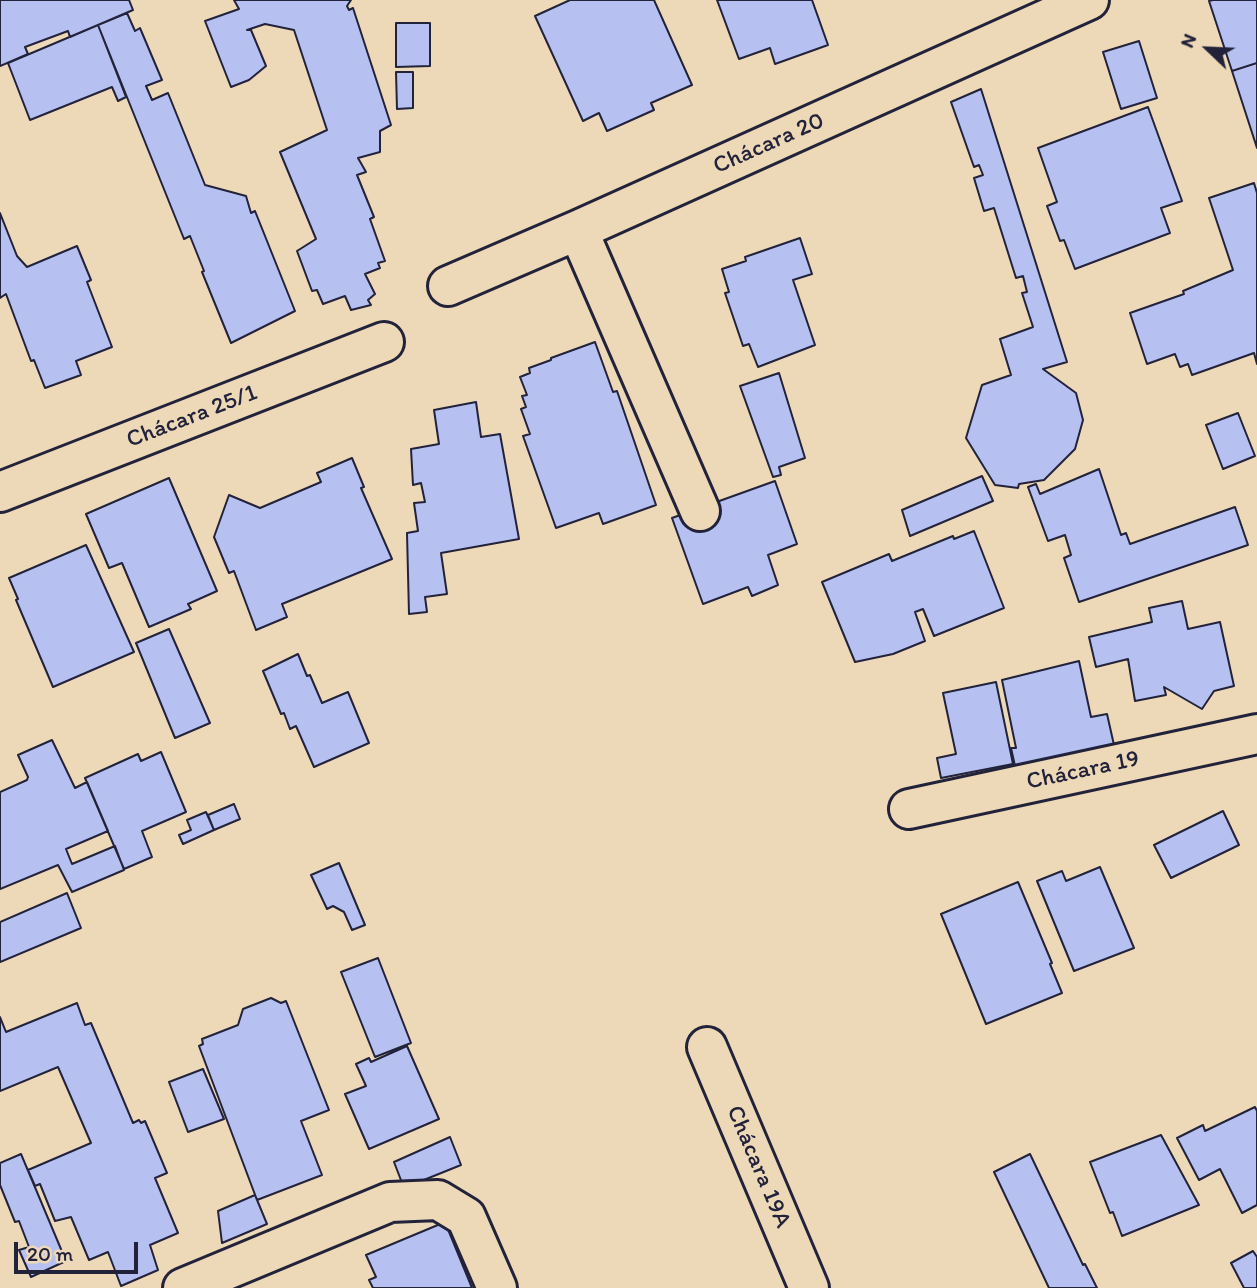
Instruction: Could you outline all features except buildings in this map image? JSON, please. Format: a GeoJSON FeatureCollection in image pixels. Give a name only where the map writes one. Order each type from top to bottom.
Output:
{"type":"FeatureCollection","features":[{"type":"Feature","properties":{"kind":"street","name":"Chácara 20"},"geometry":{"type":"LineString","coordinates":[[448,286],[1089,0]]}},
{"type":"Feature","properties":{"kind":"street"},"geometry":{"type":"LineString","coordinates":[[578,230],[700,511]]}},
{"type":"Feature","properties":{"kind":"street","name":"Chácara 25/1"},"geometry":{"type":"LineString","coordinates":[[0,492],[384,342]]}},
{"type":"Feature","properties":{"kind":"street","name":"Chácara 19"},"geometry":{"type":"LineString","coordinates":[[909,809],[1257,733]]}},
{"type":"Feature","properties":{"kind":"street","name":"Chácara 19A"},"geometry":{"type":"LineString","coordinates":[[707,1046],[809,1288]]}},
{"type":"Feature","properties":{"kind":"street"},"geometry":{"type":"LineString","coordinates":[[183,1288],[390,1202],[438,1200],[466,1217],[497,1288]]}}]}
